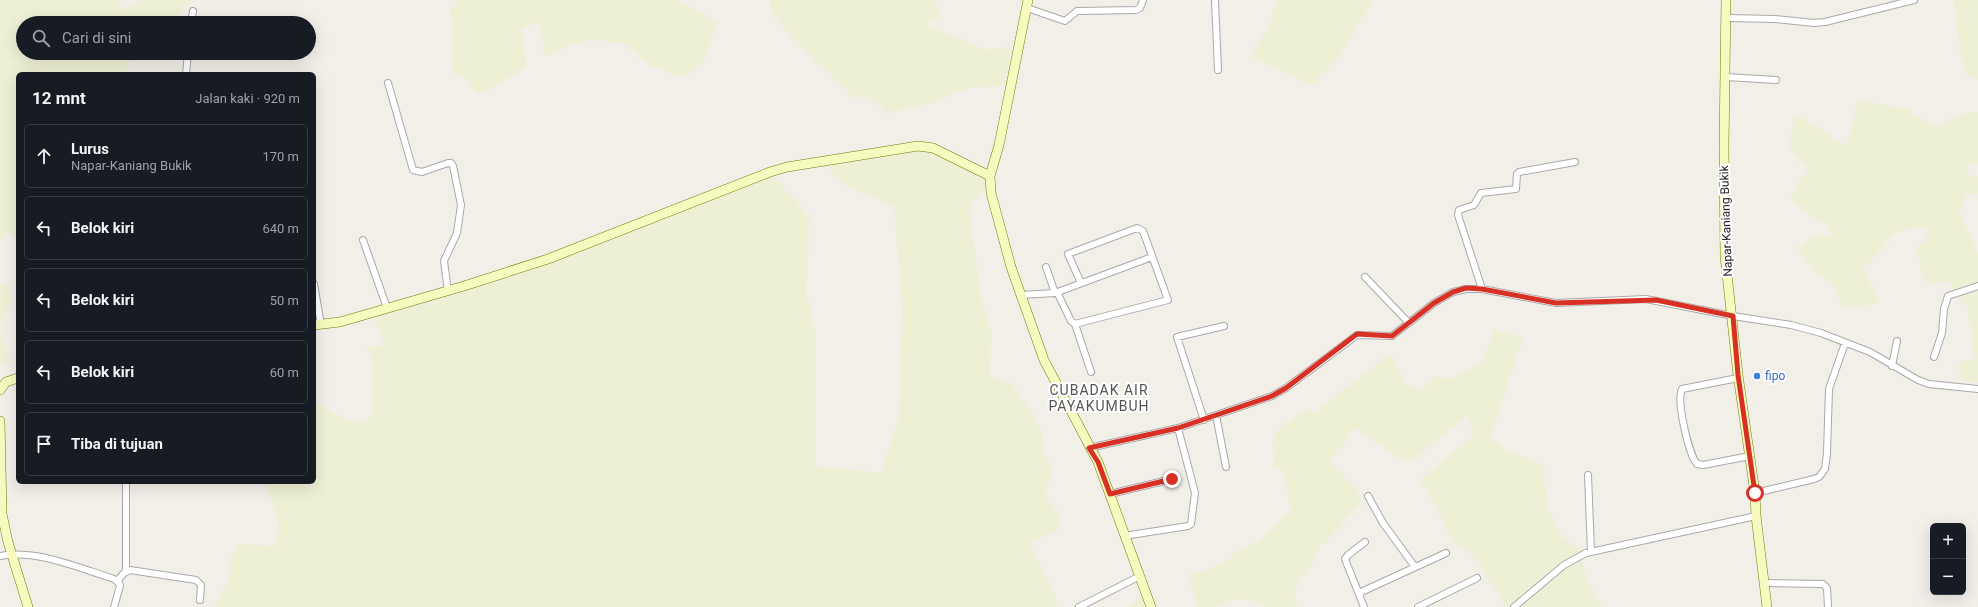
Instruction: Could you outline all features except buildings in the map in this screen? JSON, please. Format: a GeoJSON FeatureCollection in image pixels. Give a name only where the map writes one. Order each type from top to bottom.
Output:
{"type":"FeatureCollection","features":[{"type":"Feature","properties":{"kind":"street"},"geometry":{"type":"LineString","coordinates":[[1143,0],[1140,8],[1136,10],[1077,11],[1065,21],[1028,4],[1002,130],[990,176],[991,193],[1011,267],[1044,360],[1089,448],[1098,462],[1150,607]]}},
{"type":"Feature","properties":{"kind":"street"},"geometry":{"type":"LineString","coordinates":[[1215,0],[1218,70]]}},
{"type":"Feature","properties":{"kind":"street","name":"Napar-Kaniang Bukik"},"geometry":{"type":"LineString","coordinates":[[1726,0],[1724,146],[1725,256],[1733,316],[1738,378],[1755,493],[1756,516],[1767,607]]}},
{"type":"Feature","properties":{"kind":"street"},"geometry":{"type":"LineString","coordinates":[[1726,18],[1775,19],[1814,23],[1825,22],[1914,0]]}},
{"type":"Feature","properties":{"kind":"street"},"geometry":{"type":"LineString","coordinates":[[192,16],[193,11]]}},
{"type":"Feature","properties":{"kind":"street"},"geometry":{"type":"LineString","coordinates":[[186,72],[187,60]]}},
{"type":"Feature","properties":{"kind":"street"},"geometry":{"type":"LineString","coordinates":[[1726,77],[1776,80]]}},
{"type":"Feature","properties":{"kind":"street"},"geometry":{"type":"LineString","coordinates":[[388,83],[414,170],[422,172],[448,163],[451,163],[453,166],[461,205],[457,233],[445,257],[443,265],[448,291]]}},
{"type":"Feature","properties":{"kind":"street"},"geometry":{"type":"LineString","coordinates":[[316,304],[318,325],[340,322],[448,291],[548,259],[777,170],[918,146],[933,148],[990,176]]}},
{"type":"Feature","properties":{"kind":"street"},"geometry":{"type":"LineString","coordinates":[[1482,289],[1458,214],[1459,210],[1474,205],[1481,193],[1516,188],[1517,174],[1519,172],[1575,162]]}},
{"type":"Feature","properties":{"kind":"street"},"geometry":{"type":"LineString","coordinates":[[1075,324],[1168,300],[1143,231],[1134,228],[1068,254],[1081,283]]}},
{"type":"Feature","properties":{"kind":"street"},"geometry":{"type":"LineString","coordinates":[[363,240],[387,308]]}},
{"type":"Feature","properties":{"kind":"street"},"geometry":{"type":"LineString","coordinates":[[1021,295],[1056,292],[1152,257]]}},
{"type":"Feature","properties":{"kind":"street"},"geometry":{"type":"LineString","coordinates":[[1046,267],[1056,292],[1071,321],[1075,324],[1091,372]]}},
{"type":"Feature","properties":{"kind":"street"},"geometry":{"type":"LineString","coordinates":[[1365,277],[1409,323]]}},
{"type":"Feature","properties":{"kind":"street"},"geometry":{"type":"LineString","coordinates":[[1934,357],[1942,333],[1944,309],[1948,296],[1978,286]]}},
{"type":"Feature","properties":{"kind":"street"},"geometry":{"type":"LineString","coordinates":[[1089,448],[1178,428],[1279,392],[1357,334],[1392,336],[1434,303],[1453,292],[1466,288],[1482,289],[1556,303],[1656,300],[1733,316],[1791,325],[1870,352],[1892,366],[1929,384],[1978,389]]}},
{"type":"Feature","properties":{"kind":"street"},"geometry":{"type":"LineString","coordinates":[[1204,420],[1177,337],[1224,326]]}},
{"type":"Feature","properties":{"kind":"street"},"geometry":{"type":"LineString","coordinates":[[1892,366],[1897,341]]}},
{"type":"Feature","properties":{"kind":"street"},"geometry":{"type":"LineString","coordinates":[[1755,493],[1814,479],[1819,477],[1825,468],[1827,454],[1829,389],[1845,343]]}},
{"type":"Feature","properties":{"kind":"street"},"geometry":{"type":"LineString","coordinates":[[1738,378],[1682,389],[1680,397],[1682,421],[1697,464],[1703,465],[1750,456]]}},
{"type":"Feature","properties":{"kind":"street"},"geometry":{"type":"LineString","coordinates":[[0,390],[6,382],[16,379]]}},
{"type":"Feature","properties":{"kind":"street"},"geometry":{"type":"LineString","coordinates":[[1216,415],[1226,467]]}},
{"type":"Feature","properties":{"kind":"street"},"geometry":{"type":"LineString","coordinates":[[0,421],[1,505],[4,524],[28,607]]}},
{"type":"Feature","properties":{"kind":"street"},"geometry":{"type":"LineString","coordinates":[[1124,536],[1188,526],[1191,524],[1195,493],[1178,428]]}},
{"type":"Feature","properties":{"kind":"street"},"geometry":{"type":"LineString","coordinates":[[1588,475],[1591,551]]}},
{"type":"Feature","properties":{"kind":"street"},"geometry":{"type":"LineString","coordinates":[[1110,494],[1172,479]]}},
{"type":"Feature","properties":{"kind":"street"},"geometry":{"type":"LineString","coordinates":[[117,581],[126,571],[126,484]]}},
{"type":"Feature","properties":{"kind":"street"},"geometry":{"type":"LineString","coordinates":[[1368,496],[1382,522],[1415,567]]}},
{"type":"Feature","properties":{"kind":"street"},"geometry":{"type":"LineString","coordinates":[[1514,607],[1571,560],[1591,551],[1756,516]]}},
{"type":"Feature","properties":{"kind":"street"},"geometry":{"type":"LineString","coordinates":[[1364,607],[1345,559],[1365,542]]}},
{"type":"Feature","properties":{"kind":"street"},"geometry":{"type":"LineString","coordinates":[[1359,593],[1446,553]]}},
{"type":"Feature","properties":{"kind":"street"},"geometry":{"type":"LineString","coordinates":[[0,556],[13,554],[46,558],[117,581],[120,586],[114,607]]}},
{"type":"Feature","properties":{"kind":"street"},"geometry":{"type":"LineString","coordinates":[[126,571],[196,580],[201,585],[200,600]]}},
{"type":"Feature","properties":{"kind":"street"},"geometry":{"type":"LineString","coordinates":[[1079,607],[1140,576]]}},
{"type":"Feature","properties":{"kind":"street"},"geometry":{"type":"LineString","coordinates":[[1418,607],[1477,578]]}},
{"type":"Feature","properties":{"kind":"street"},"geometry":{"type":"LineString","coordinates":[[1764,583],[1822,584],[1827,588],[1828,607]]}},
{"type":"Feature","properties":{"kind":"green space"},"geometry":{"type":"Polygon","coordinates":[[[0,0],[119,0],[125,11],[139,0],[191,0],[177,16],[16,16],[16,60],[136,60],[130,61],[126,72],[16,72],[16,235],[6,233],[0,243],[0,0]]]}},
{"type":"Feature","properties":{"kind":"green space"},"geometry":{"type":"Polygon","coordinates":[[[456,0],[679,0],[718,23],[703,62],[690,73],[676,78],[662,70],[652,67],[625,44],[588,39],[545,56],[539,21],[522,28],[527,68],[478,94],[462,75],[453,72],[450,8],[456,3],[456,0]]]}},
{"type":"Feature","properties":{"kind":"green space"},"geometry":{"type":"Polygon","coordinates":[[[769,0],[934,0],[940,16],[926,25],[988,50],[1012,47],[1004,86],[968,88],[935,102],[887,113],[869,96],[853,98],[792,38],[771,11],[769,0]]]}},
{"type":"Feature","properties":{"kind":"green space"},"geometry":{"type":"Polygon","coordinates":[[[1276,0],[1373,0],[1338,58],[1313,85],[1250,57],[1270,23],[1276,0]]]}},
{"type":"Feature","properties":{"kind":"green space"},"geometry":{"type":"Polygon","coordinates":[[[1953,0],[1978,0],[1978,80],[1966,75],[1960,55],[1953,0]]]}},
{"type":"Feature","properties":{"kind":"green space"},"geometry":{"type":"Polygon","coordinates":[[[1859,100],[1907,109],[1935,127],[1966,113],[1978,112],[1978,163],[1968,165],[1969,176],[1978,177],[1978,193],[1965,195],[1959,214],[1974,242],[1978,254],[1978,284],[1954,292],[1950,281],[1929,283],[1921,277],[1920,260],[1915,249],[1927,239],[1925,227],[1897,231],[1863,269],[1880,303],[1843,308],[1835,286],[1816,272],[1797,249],[1815,234],[1833,237],[1824,224],[1808,214],[1789,198],[1808,170],[1789,148],[1795,114],[1846,145],[1859,100]]]}},
{"type":"Feature","properties":{"kind":"green space"},"geometry":{"type":"Polygon","coordinates":[[[918,146],[990,176],[969,210],[981,295],[991,330],[990,376],[1010,383],[1034,415],[1042,432],[1044,455],[1052,470],[1045,497],[1061,517],[1057,532],[1029,541],[1055,595],[1058,607],[215,607],[229,581],[229,564],[236,544],[276,546],[278,520],[265,484],[316,484],[316,404],[322,405],[341,417],[360,423],[372,415],[371,358],[366,347],[385,346],[371,313],[548,259],[770,172],[810,217],[806,291],[815,331],[816,466],[881,473],[898,419],[902,309],[894,206],[846,186],[822,162],[918,146]]]}},
{"type":"Feature","properties":{"kind":"green space"},"geometry":{"type":"Polygon","coordinates":[[[0,283],[8,284],[11,303],[0,327],[0,283]]]}},
{"type":"Feature","properties":{"kind":"green space"},"geometry":{"type":"Polygon","coordinates":[[[1978,289],[1978,383],[1959,380],[1960,362],[1975,360],[1967,308],[1959,296],[1978,289]]]}},
{"type":"Feature","properties":{"kind":"green space"},"geometry":{"type":"Polygon","coordinates":[[[0,328],[10,361],[0,368],[0,328]]]}},
{"type":"Feature","properties":{"kind":"green space"},"geometry":{"type":"Polygon","coordinates":[[[1494,330],[1523,337],[1491,436],[1505,450],[1544,465],[1547,505],[1560,535],[1586,553],[1580,558],[1589,581],[1603,607],[1506,607],[1475,558],[1452,540],[1436,505],[1419,481],[1475,434],[1467,416],[1408,464],[1355,428],[1331,461],[1361,495],[1359,505],[1325,544],[1319,544],[1318,547],[1320,549],[1315,559],[1298,584],[1294,599],[1299,607],[1265,607],[1246,599],[1230,600],[1218,607],[1197,607],[1189,576],[1225,562],[1236,552],[1259,541],[1291,509],[1282,468],[1274,469],[1273,434],[1306,408],[1313,413],[1390,354],[1406,384],[1421,390],[1436,376],[1451,379],[1481,363],[1494,330]]]}},
{"type":"Feature","properties":{"kind":"green space"},"geometry":{"type":"Polygon","coordinates":[[[1146,593],[1151,607],[1128,607],[1146,593]]]}},
{"type":"Feature","properties":{"kind":"place","name":"fipo"},"geometry":{"type":"Point","coordinates":[1757,376]}},
{"type":"Feature","properties":{"kind":"district","name":"CUBADAK AIR PAYAKUMBUH"},"geometry":{"type":"Point","coordinates":[1099,398]}},
{"type":"Feature","properties":{"kind":"route"},"geometry":{"type":"LineString","coordinates":[[1172,479],[1110,494],[1098,462],[1089,448],[1178,428],[1272,396],[1286,388],[1357,334],[1392,336],[1434,303],[1453,292],[1466,288],[1482,289],[1556,303],[1646,299],[1656,300],[1733,316],[1738,375],[1755,493]]}}]}
